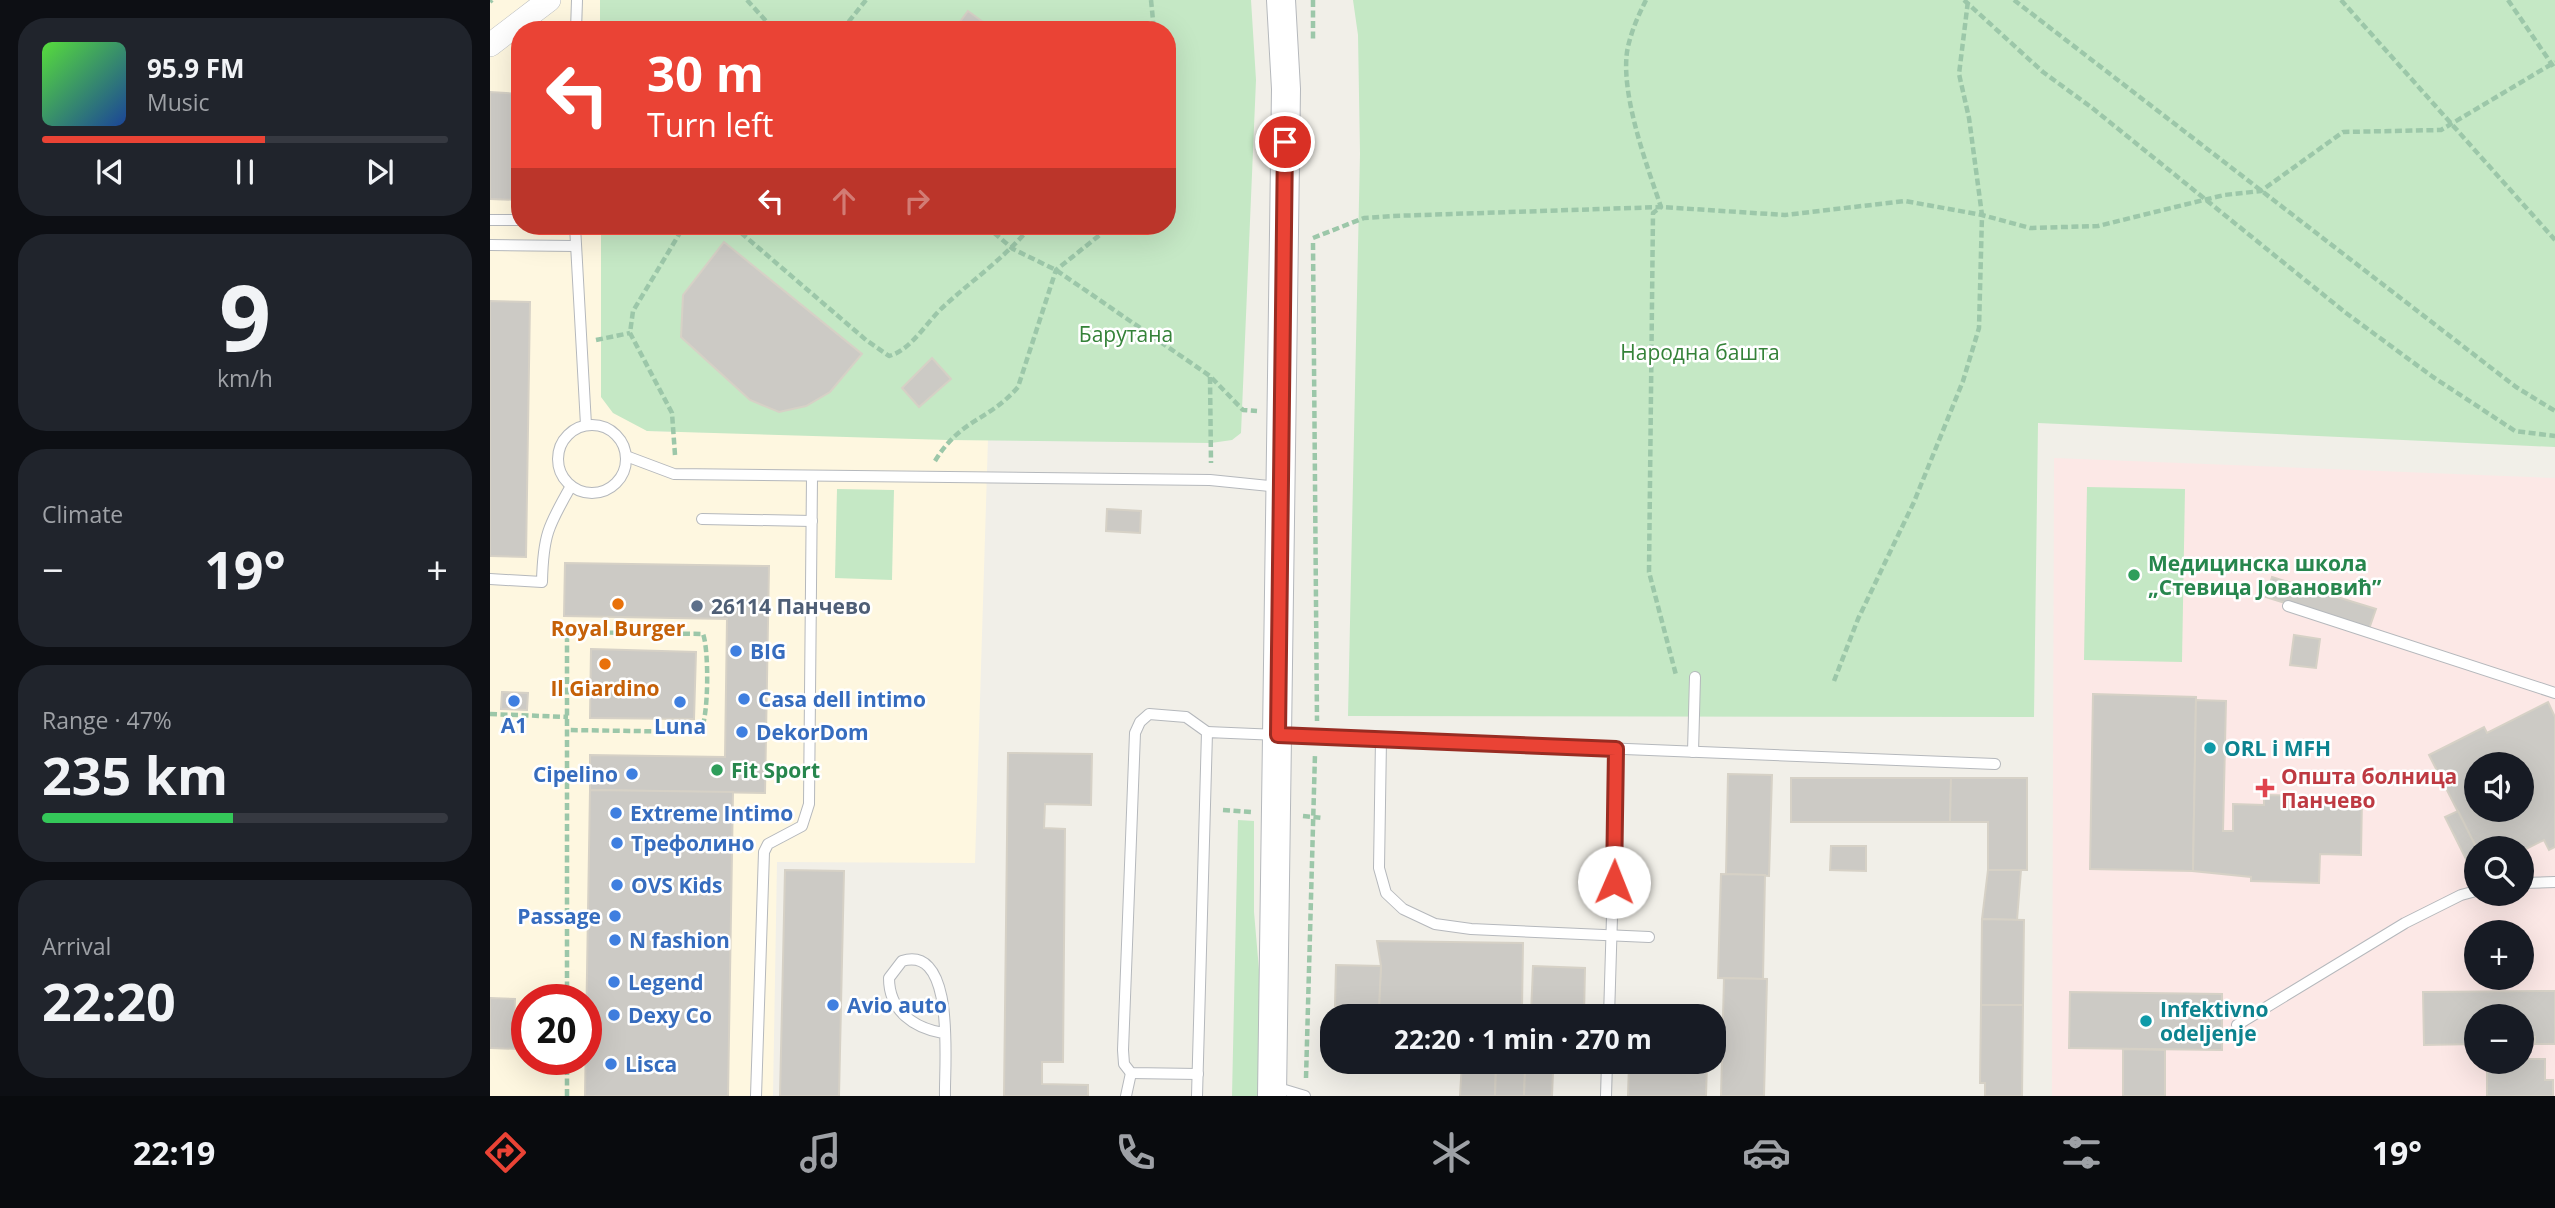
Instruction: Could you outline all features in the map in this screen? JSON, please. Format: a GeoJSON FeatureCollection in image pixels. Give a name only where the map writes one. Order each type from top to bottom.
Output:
{"type":"FeatureCollection","features":[{"type":"Feature","properties":{"kind":"street"},"geometry":{"type":"LineString","coordinates":[[524,21],[549,0]]}},
{"type":"Feature","properties":{"kind":"street"},"geometry":{"type":"LineString","coordinates":[[1272,1092],[1286,89],[1281,0]]}},
{"type":"Feature","properties":{"kind":"lane"},"geometry":{"type":"LineString","coordinates":[[576,0],[576,21]]}},
{"type":"Feature","properties":{"kind":"lane"},"geometry":{"type":"LineString","coordinates":[[490,220],[511,220]]}},
{"type":"Feature","properties":{"kind":"lane"},"geometry":{"type":"LineString","coordinates":[[575,235],[586,425]]}},
{"type":"Feature","properties":{"kind":"lane"},"geometry":{"type":"LineString","coordinates":[[490,245],[575,246]]}},
{"type":"Feature","properties":{"kind":"lane"},"geometry":{"type":"LineString","coordinates":[[586,425],[597,425],[617,436],[626,456],[625,467],[614,486],[592,493],[571,486],[564,478],[558,456],[567,436],[586,425]]}},
{"type":"Feature","properties":{"kind":"lane"},"geometry":{"type":"LineString","coordinates":[[626,456],[674,474],[812,478],[1210,480],[1279,487]]}},
{"type":"Feature","properties":{"kind":"lane"},"geometry":{"type":"LineString","coordinates":[[756,1096],[764,852],[768,844],[802,826],[809,804],[812,478]]}},
{"type":"Feature","properties":{"kind":"lane"},"geometry":{"type":"LineString","coordinates":[[490,579],[542,582],[543,544],[571,486]]}},
{"type":"Feature","properties":{"kind":"lane"},"geometry":{"type":"LineString","coordinates":[[702,519],[811,521]]}},
{"type":"Feature","properties":{"kind":"lane"},"geometry":{"type":"LineString","coordinates":[[2288,607],[2555,694]]}},
{"type":"Feature","properties":{"kind":"lane"},"geometry":{"type":"LineString","coordinates":[[1693,752],[1695,677]]}},
{"type":"Feature","properties":{"kind":"lane"},"geometry":{"type":"LineString","coordinates":[[1126,1096],[1130,1073],[1124,1064],[1123,1050],[1135,733],[1140,722],[1149,714],[1185,717],[1207,732],[1994,764]]}},
{"type":"Feature","properties":{"kind":"lane"},"geometry":{"type":"LineString","coordinates":[[1197,1096],[1207,732]]}},
{"type":"Feature","properties":{"kind":"lane"},"geometry":{"type":"LineString","coordinates":[[1381,739],[1379,867],[1386,893],[1403,909],[1435,924],[1471,929],[1649,937]]}},
{"type":"Feature","properties":{"kind":"lane"},"geometry":{"type":"LineString","coordinates":[[1609,1004],[1616,749]]}},
{"type":"Feature","properties":{"kind":"lane"},"geometry":{"type":"LineString","coordinates":[[2534,883],[2555,882]]}},
{"type":"Feature","properties":{"kind":"lane"},"geometry":{"type":"LineString","coordinates":[[2237,1025],[2405,923],[2464,894]]}},
{"type":"Feature","properties":{"kind":"lane"},"geometry":{"type":"LineString","coordinates":[[943,1033],[919,1026],[898,1010],[889,978],[902,961],[921,961],[935,974],[944,1006],[945,1096]]}},
{"type":"Feature","properties":{"kind":"lane"},"geometry":{"type":"LineString","coordinates":[[1130,1073],[1198,1074]]}},
{"type":"Feature","properties":{"kind":"lane"},"geometry":{"type":"LineString","coordinates":[[1606,1096],[1607,1074]]}},
{"type":"Feature","properties":{"kind":"lane"},"geometry":{"type":"LineString","coordinates":[[1272,1092],[1285,1087],[1305,1096]]}},
{"type":"Feature","properties":{"kind":"path"},"geometry":{"type":"LineString","coordinates":[[747,0],[766,21]]}},
{"type":"Feature","properties":{"kind":"path"},"geometry":{"type":"LineString","coordinates":[[849,21],[866,0]]}},
{"type":"Feature","properties":{"kind":"path"},"geometry":{"type":"LineString","coordinates":[[1151,0],[1153,21]]}},
{"type":"Feature","properties":{"kind":"path"},"geometry":{"type":"LineString","coordinates":[[1313,0],[1313,53]]}},
{"type":"Feature","properties":{"kind":"path"},"geometry":{"type":"LineString","coordinates":[[1646,0],[1627,53],[1629,87],[1640,149],[1661,207]]}},
{"type":"Feature","properties":{"kind":"path"},"geometry":{"type":"LineString","coordinates":[[2014,0],[2516,387],[2555,411]]}},
{"type":"Feature","properties":{"kind":"path"},"geometry":{"type":"LineString","coordinates":[[2341,0],[2555,240]]}},
{"type":"Feature","properties":{"kind":"path"},"geometry":{"type":"LineString","coordinates":[[1313,238],[1364,218],[1661,207],[1786,215],[1905,201],[1982,215],[2030,228],[2098,226],[2206,200],[2261,191],[2343,131],[2375,129],[2414,133],[2441,130],[2554,65],[2508,0]]}},
{"type":"Feature","properties":{"kind":"path"},"geometry":{"type":"LineString","coordinates":[[1966,1],[2042,72],[2091,107],[2346,313],[2433,377],[2515,431],[2555,436]]}},
{"type":"Feature","properties":{"kind":"path"},"geometry":{"type":"LineString","coordinates":[[1833,681],[1857,619],[1914,502],[1976,341],[1982,215],[1969,118],[1959,74],[1966,1]]}},
{"type":"Feature","properties":{"kind":"path"},"geometry":{"type":"LineString","coordinates":[[1661,207],[1653,212],[1649,572],[1676,676]]}},
{"type":"Feature","properties":{"kind":"path"},"geometry":{"type":"LineString","coordinates":[[1306,1082],[1316,736],[1313,225]]}},
{"type":"Feature","properties":{"kind":"path"},"geometry":{"type":"LineString","coordinates":[[674,474],[676,432],[672,413],[630,333],[634,311],[679,235]]}},
{"type":"Feature","properties":{"kind":"path"},"geometry":{"type":"LineString","coordinates":[[744,235],[866,340],[889,356],[901,351],[943,308],[1013,249],[1024,235]]}},
{"type":"Feature","properties":{"kind":"path"},"geometry":{"type":"LineString","coordinates":[[997,235],[1013,249],[1056,270],[1210,376],[1243,410],[1280,414]]}},
{"type":"Feature","properties":{"kind":"path"},"geometry":{"type":"LineString","coordinates":[[924,479],[948,440],[966,424],[988,414],[1008,399],[1018,387],[1056,270],[1100,235]]}},
{"type":"Feature","properties":{"kind":"path"},"geometry":{"type":"LineString","coordinates":[[581,344],[630,333]]}},
{"type":"Feature","properties":{"kind":"path"},"geometry":{"type":"LineString","coordinates":[[1210,376],[1210,480]]}},
{"type":"Feature","properties":{"kind":"path"},"geometry":{"type":"LineString","coordinates":[[567,984],[567,632],[703,635],[706,707],[704,726],[700,732],[568,730]]}},
{"type":"Feature","properties":{"kind":"path"},"geometry":{"type":"LineString","coordinates":[[490,714],[568,717]]}},
{"type":"Feature","properties":{"kind":"path"},"geometry":{"type":"LineString","coordinates":[[567,1075],[567,1096]]}},
{"type":"Feature","properties":{"kind":"shaded area","name":"BIG"},"geometry":{"type":"Polygon","coordinates":[[[490,0],[600,0],[600,21],[511,21],[511,235],[601,235],[601,396],[647,431],[988,439],[975,863],[777,862],[773,1096],[490,1096],[490,0]]]}},
{"type":"Feature","properties":{"kind":"shaded area","name":"Општа болница Панчево"},"geometry":{"type":"Polygon","coordinates":[[[2054,458],[2555,478],[2555,1096],[2052,1096],[2054,458]]]}},
{"type":"Feature","properties":{"kind":"green space","name":"Барутана"},"geometry":{"type":"Polygon","coordinates":[[[600,0],[1251,0],[1256,80],[1241,433],[1232,440],[1211,443],[948,440],[647,431],[613,413],[601,397],[601,235],[1176,235],[1176,21],[600,21],[600,0]]]}},
{"type":"Feature","properties":{"kind":"green space","name":"Народна башта"},"geometry":{"type":"Polygon","coordinates":[[[1353,0],[2555,0],[2555,447],[2038,423],[2034,717],[1348,716],[1360,154],[1358,35],[1353,0]]]}},
{"type":"Feature","properties":{"kind":"green space","name":"Медицинска школа „Стевица Јовановић”"},"geometry":{"type":"Polygon","coordinates":[[[2087,487],[2185,489],[2182,662],[2084,660],[2087,487]]]}},
{"type":"Feature","properties":{"kind":"green space"},"geometry":{"type":"Polygon","coordinates":[[[837,489],[894,490],[892,580],[835,578],[837,489]]]}},
{"type":"Feature","properties":{"kind":"green space"},"geometry":{"type":"Polygon","coordinates":[[[1238,820],[1254,821],[1254,912],[1261,993],[1260,1096],[1232,1096],[1238,820]]]}},
{"type":"Feature","properties":{"kind":"building"},"geometry":{"type":"Polygon","coordinates":[[[968,11],[982,21],[961,21],[968,11]]]}},
{"type":"Feature","properties":{"kind":"building"},"geometry":{"type":"Polygon","coordinates":[[[490,92],[511,93],[511,200],[490,199],[490,92]]]}},
{"type":"Feature","properties":{"kind":"building"},"geometry":{"type":"Polygon","coordinates":[[[724,242],[862,354],[830,392],[806,406],[779,412],[750,400],[681,337],[683,295],[724,242]]]}},
{"type":"Feature","properties":{"kind":"building"},"geometry":{"type":"Polygon","coordinates":[[[490,301],[530,302],[526,557],[490,556],[490,301]]]}},
{"type":"Feature","properties":{"kind":"building"},"geometry":{"type":"Polygon","coordinates":[[[932,358],[951,379],[919,407],[902,388],[932,358]]]}},
{"type":"Feature","properties":{"kind":"building"},"geometry":{"type":"Polygon","coordinates":[[[1107,509],[1141,511],[1140,533],[1106,531],[1107,509]]]}},
{"type":"Feature","properties":{"kind":"building"},"geometry":{"type":"Polygon","coordinates":[[[565,563],[769,566],[765,793],[590,790],[590,755],[725,757],[727,619],[564,616],[565,563]]]}},
{"type":"Feature","properties":{"kind":"building"},"geometry":{"type":"Polygon","coordinates":[[[2272,577],[2376,609],[2369,629],[2266,597],[2272,577]]]}},
{"type":"Feature","properties":{"kind":"building"},"geometry":{"type":"Polygon","coordinates":[[[2294,635],[2320,639],[2316,668],[2290,665],[2294,635]]]}},
{"type":"Feature","properties":{"kind":"building"},"geometry":{"type":"Polygon","coordinates":[[[591,649],[696,652],[694,719],[590,718],[591,649]]]}},
{"type":"Feature","properties":{"kind":"building","name":"A1"},"geometry":{"type":"Polygon","coordinates":[[[502,692],[528,693],[527,710],[501,709],[502,692]]]}},
{"type":"Feature","properties":{"kind":"building"},"geometry":{"type":"Polygon","coordinates":[[[2093,694],[2196,697],[2193,871],[2090,869],[2093,694]]]}},
{"type":"Feature","properties":{"kind":"building","name":"ORL i MFH"},"geometry":{"type":"Polygon","coordinates":[[[2196,700],[2226,701],[2223,831],[2233,831],[2233,804],[2264,805],[2264,795],[2362,797],[2361,855],[2320,854],[2319,883],[2251,881],[2251,877],[2193,871],[2196,700]]]}},
{"type":"Feature","properties":{"kind":"building"},"geometry":{"type":"Polygon","coordinates":[[[2548,702],[2555,717],[2555,847],[2549,850],[2544,840],[2534,845],[2534,836],[2470,836],[2429,755],[2484,727],[2487,733],[2548,702]]]}},
{"type":"Feature","properties":{"kind":"building"},"geometry":{"type":"Polygon","coordinates":[[[1008,753],[1092,754],[1091,805],[1045,804],[1044,828],[1065,829],[1063,1062],[1042,1062],[1042,1084],[1088,1085],[1088,1096],[1004,1096],[1008,753]]]}},
{"type":"Feature","properties":{"kind":"building"},"geometry":{"type":"Polygon","coordinates":[[[1728,774],[1772,775],[1769,876],[1726,874],[1728,774]]]}},
{"type":"Feature","properties":{"kind":"building"},"geometry":{"type":"Polygon","coordinates":[[[1791,778],[1951,778],[1950,822],[1791,822],[1791,778]]]}},
{"type":"Feature","properties":{"kind":"building"},"geometry":{"type":"Polygon","coordinates":[[[1951,778],[2027,778],[2027,870],[1988,870],[1988,822],[1950,822],[1951,778]]]}},
{"type":"Feature","properties":{"kind":"building"},"geometry":{"type":"Polygon","coordinates":[[[590,790],[733,792],[728,1096],[585,1096],[585,1075],[602,1075],[602,984],[587,984],[590,790]]]}},
{"type":"Feature","properties":{"kind":"building"},"geometry":{"type":"Polygon","coordinates":[[[2458,811],[2470,836],[2464,836],[2464,855],[2445,817],[2458,811]]]}},
{"type":"Feature","properties":{"kind":"building"},"geometry":{"type":"Polygon","coordinates":[[[1831,846],[1866,846],[1866,871],[1830,870],[1831,846]]]}},
{"type":"Feature","properties":{"kind":"building"},"geometry":{"type":"Polygon","coordinates":[[[785,870],[844,871],[839,1096],[780,1096],[785,870]]]}},
{"type":"Feature","properties":{"kind":"building"},"geometry":{"type":"Polygon","coordinates":[[[1988,870],[2021,870],[2017,920],[1982,919],[1988,870]]]}},
{"type":"Feature","properties":{"kind":"building"},"geometry":{"type":"Polygon","coordinates":[[[1721,874],[1765,875],[1763,979],[1718,978],[1721,874]]]}},
{"type":"Feature","properties":{"kind":"building"},"geometry":{"type":"Polygon","coordinates":[[[1982,919],[2024,920],[2023,1005],[1981,1005],[1982,919]]]}},
{"type":"Feature","properties":{"kind":"building"},"geometry":{"type":"Polygon","coordinates":[[[1377,941],[1523,943],[1522,1004],[1379,1004],[1381,966],[1377,941]]]}},
{"type":"Feature","properties":{"kind":"building"},"geometry":{"type":"Polygon","coordinates":[[[1336,965],[1381,966],[1379,1004],[1335,1004],[1336,965]]]}},
{"type":"Feature","properties":{"kind":"building"},"geometry":{"type":"Polygon","coordinates":[[[1533,966],[1585,968],[1584,1004],[1531,1004],[1533,966]]]}},
{"type":"Feature","properties":{"kind":"building"},"geometry":{"type":"Polygon","coordinates":[[[1724,978],[1767,979],[1764,1096],[1721,1096],[1722,1074],[1726,1074],[1726,1004],[1723,1004],[1724,978]]]}},
{"type":"Feature","properties":{"kind":"building"},"geometry":{"type":"Polygon","coordinates":[[[2555,991],[2555,1044],[2535,1044],[2534,1004],[2464,1004],[2464,1044],[2424,1045],[2423,992],[2555,991]]]}},
{"type":"Feature","properties":{"kind":"building","name":"Infektivno odeljenje"},"geometry":{"type":"Polygon","coordinates":[[[2070,992],[2222,994],[2222,1050],[2069,1048],[2070,992]]]}},
{"type":"Feature","properties":{"kind":"building"},"geometry":{"type":"Polygon","coordinates":[[[490,998],[511,999],[511,1049],[490,1048],[490,998]]]}},
{"type":"Feature","properties":{"kind":"building"},"geometry":{"type":"Polygon","coordinates":[[[1981,1005],[2023,1005],[2022,1096],[1985,1096],[1985,1083],[1980,1083],[1981,1005]]]}},
{"type":"Feature","properties":{"kind":"building"},"geometry":{"type":"Polygon","coordinates":[[[2123,1049],[2165,1050],[2165,1096],[2123,1096],[2123,1049]]]}},
{"type":"Feature","properties":{"kind":"building"},"geometry":{"type":"Polygon","coordinates":[[[2534,1059],[2545,1059],[2545,1080],[2553,1080],[2553,1096],[2487,1096],[2487,1074],[2534,1074],[2534,1059]]]}},
{"type":"Feature","properties":{"kind":"building"},"geometry":{"type":"Polygon","coordinates":[[[1461,1074],[1496,1074],[1495,1096],[1460,1096],[1461,1074]]]}},
{"type":"Feature","properties":{"kind":"building"},"geometry":{"type":"Polygon","coordinates":[[[1496,1074],[1525,1074],[1524,1096],[1495,1096],[1496,1074]]]}},
{"type":"Feature","properties":{"kind":"building"},"geometry":{"type":"Polygon","coordinates":[[[1525,1074],[1553,1074],[1552,1096],[1524,1096],[1525,1074]]]}},
{"type":"Feature","properties":{"kind":"building"},"geometry":{"type":"Polygon","coordinates":[[[1629,1074],[1707,1074],[1706,1096],[1628,1096],[1629,1074]]]}},
{"type":"Feature","properties":{"kind":"place","name":"Медицинска школа „Стевица Јовановић”"},"geometry":{"type":"Point","coordinates":[2134,575]}},
{"type":"Feature","properties":{"kind":"place","name":"Royal Burger"},"geometry":{"type":"Point","coordinates":[618,604]}},
{"type":"Feature","properties":{"kind":"place","name":"26114 Панчево"},"geometry":{"type":"Point","coordinates":[697,606]}},
{"type":"Feature","properties":{"kind":"place","name":"BIG"},"geometry":{"type":"Point","coordinates":[736,651]}},
{"type":"Feature","properties":{"kind":"place","name":"Il Giardino"},"geometry":{"type":"Point","coordinates":[605,664]}},
{"type":"Feature","properties":{"kind":"place","name":"Casa dell intimo"},"geometry":{"type":"Point","coordinates":[744,699]}},
{"type":"Feature","properties":{"kind":"place","name":"A1"},"geometry":{"type":"Point","coordinates":[514,701]}},
{"type":"Feature","properties":{"kind":"place","name":"Luna"},"geometry":{"type":"Point","coordinates":[680,702]}},
{"type":"Feature","properties":{"kind":"place","name":"DekorDom"},"geometry":{"type":"Point","coordinates":[742,732]}},
{"type":"Feature","properties":{"kind":"place","name":"ORL i MFH"},"geometry":{"type":"Point","coordinates":[2210,748]}},
{"type":"Feature","properties":{"kind":"place","name":"Fit Sport"},"geometry":{"type":"Point","coordinates":[717,770]}},
{"type":"Feature","properties":{"kind":"place","name":"Cipelino"},"geometry":{"type":"Point","coordinates":[632,774]}},
{"type":"Feature","properties":{"kind":"place","name":"Општа болница Панчево"},"geometry":{"type":"Point","coordinates":[2265,788]}},
{"type":"Feature","properties":{"kind":"place","name":"Extreme Intimo"},"geometry":{"type":"Point","coordinates":[616,813]}},
{"type":"Feature","properties":{"kind":"place","name":"Трефолино"},"geometry":{"type":"Point","coordinates":[617,843]}},
{"type":"Feature","properties":{"kind":"place","name":"OVS Kids"},"geometry":{"type":"Point","coordinates":[617,885]}},
{"type":"Feature","properties":{"kind":"place","name":"Passage"},"geometry":{"type":"Point","coordinates":[615,916]}},
{"type":"Feature","properties":{"kind":"place","name":"N fashion"},"geometry":{"type":"Point","coordinates":[615,940]}},
{"type":"Feature","properties":{"kind":"place","name":"Legend"},"geometry":{"type":"Point","coordinates":[614,982]}},
{"type":"Feature","properties":{"kind":"place","name":"Avio auto"},"geometry":{"type":"Point","coordinates":[833,1005]}},
{"type":"Feature","properties":{"kind":"place","name":"Dexy Co"},"geometry":{"type":"Point","coordinates":[614,1015]}},
{"type":"Feature","properties":{"kind":"place","name":"Infektivno odeljenje"},"geometry":{"type":"Point","coordinates":[2146,1021]}},
{"type":"Feature","properties":{"kind":"place","name":"Lisca"},"geometry":{"type":"Point","coordinates":[611,1064]}},
{"type":"Feature","properties":{"kind":"route"},"geometry":{"type":"LineString","coordinates":[[1285,142],[1278,735],[1616,749],[1614,882]]}}]}
